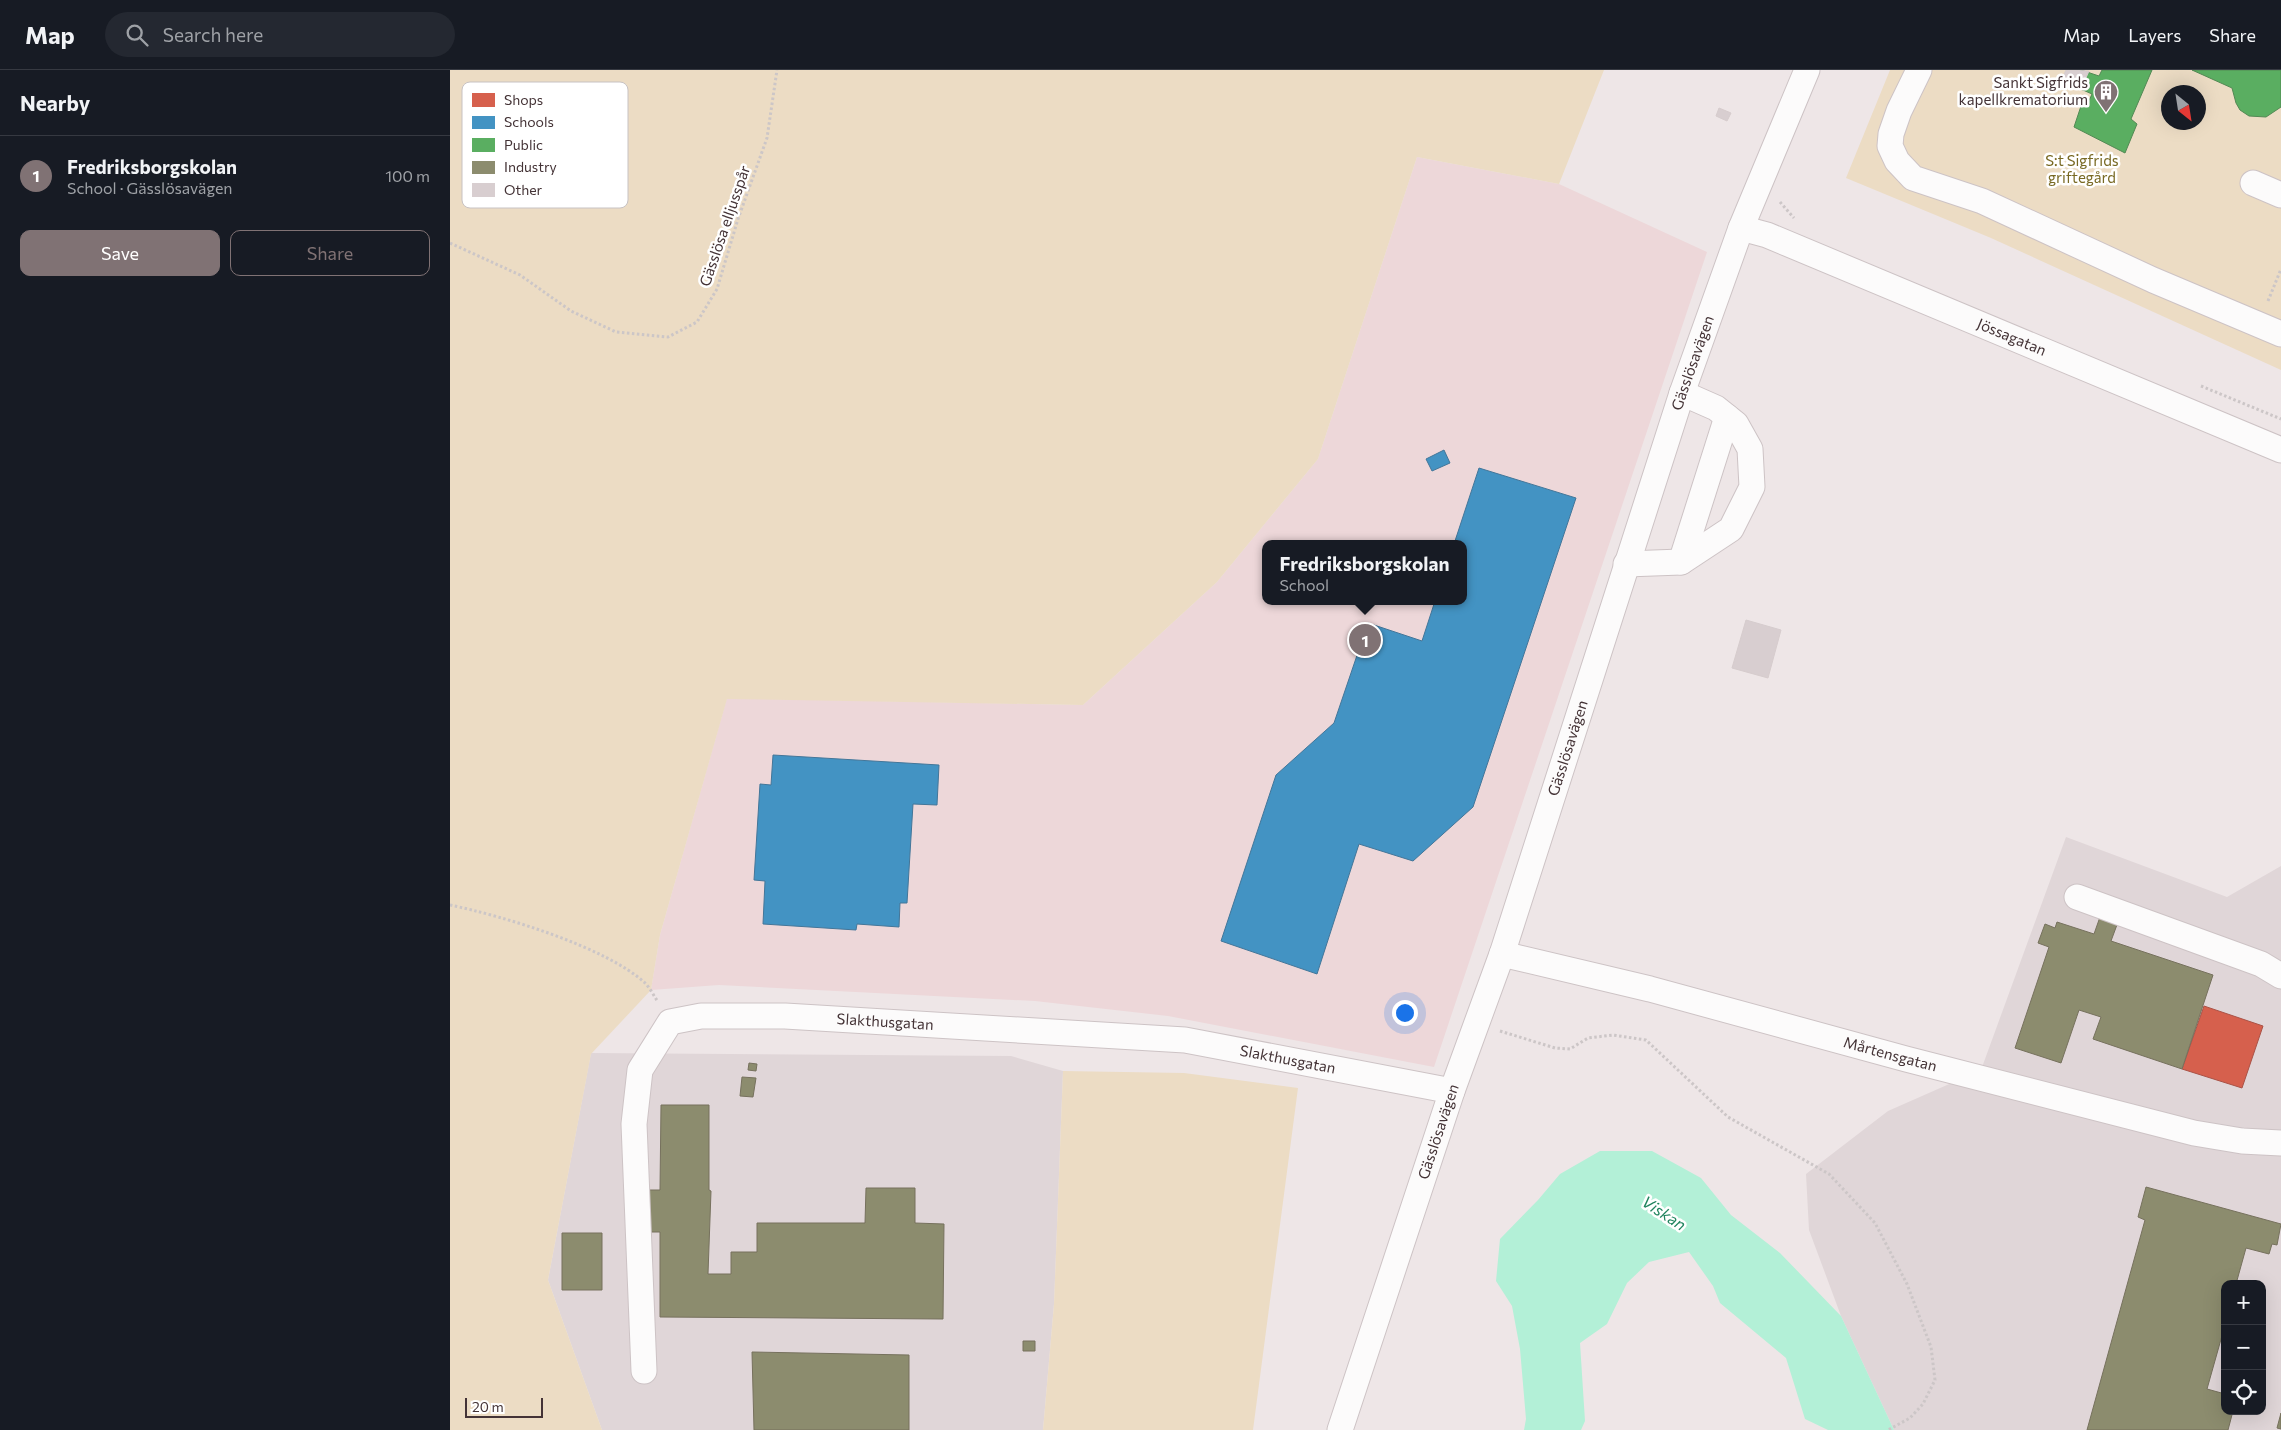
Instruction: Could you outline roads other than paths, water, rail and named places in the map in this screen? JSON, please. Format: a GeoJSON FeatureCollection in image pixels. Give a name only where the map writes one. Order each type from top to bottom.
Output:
{"type":"FeatureCollection","features":[{"type":"Feature","properties":{"kind":"street","name":"Gässlösavägen"},"geometry":{"type":"LineString","coordinates":[[1340,1430],[1452,1091],[1502,954],[1682,393],[1741,228],[1807,70]]}},
{"type":"Feature","properties":{"kind":"street"},"geometry":{"type":"LineString","coordinates":[[1919,70],[1891,134],[1890,146],[1897,161],[1913,178],[1982,201],[2153,280],[2281,334]]}},
{"type":"Feature","properties":{"kind":"street"},"geometry":{"type":"LineString","coordinates":[[2253,182],[2281,195]]}},
{"type":"Feature","properties":{"kind":"street","name":"Jössagatan"},"geometry":{"type":"LineString","coordinates":[[1741,228],[1767,235],[2281,450]]}},
{"type":"Feature","properties":{"kind":"street"},"geometry":{"type":"LineString","coordinates":[[1626,564],[1681,562],[1731,528],[1752,487],[1750,449],[1736,424],[1716,408],[1682,393]]}},
{"type":"Feature","properties":{"kind":"street"},"geometry":{"type":"LineString","coordinates":[[1681,562],[1727,417]]}},
{"type":"Feature","properties":{"kind":"street"},"geometry":{"type":"LineString","coordinates":[[2077,897],[2261,964],[2281,976]]}},
{"type":"Feature","properties":{"kind":"street","name":"Mårtensgatan"},"geometry":{"type":"LineString","coordinates":[[1502,954],[1650,989],[1906,1059],[2194,1133],[2242,1141],[2281,1143]]}},
{"type":"Feature","properties":{"kind":"street","name":"Slakthusgatan"},"geometry":{"type":"LineString","coordinates":[[644,1371],[634,1124],[640,1070],[670,1022],[701,1016],[785,1016],[1185,1040],[1452,1091]]}},
{"type":"Feature","properties":{"kind":"water","name":"Viskan"},"geometry":{"type":"Polygon","coordinates":[[[1600,1151],[1652,1151],[1701,1178],[1731,1215],[1780,1253],[1841,1316],[1894,1430],[1828,1430],[1805,1419],[1786,1358],[1720,1303],[1713,1286],[1689,1252],[1649,1262],[1627,1283],[1607,1324],[1580,1343],[1585,1421],[1581,1430],[1524,1430],[1526,1419],[1520,1349],[1512,1306],[1496,1281],[1500,1239],[1560,1174],[1600,1151]]]}},
{"type":"Feature","properties":{"kind":"place","name":"Sankt Sigfrids kapellkrematorium"},"geometry":{"type":"Point","coordinates":[2106,113]}},
{"type":"Feature","properties":{"kind":"place","name":"Fredriksborgskolan"},"geometry":{"type":"Point","coordinates":[1365,640]}},
{"type":"Feature","properties":{"kind":"park label","name":"S:t Sigfrids griftegård"},"geometry":{"type":"Point","coordinates":[2082,170]}}]}
